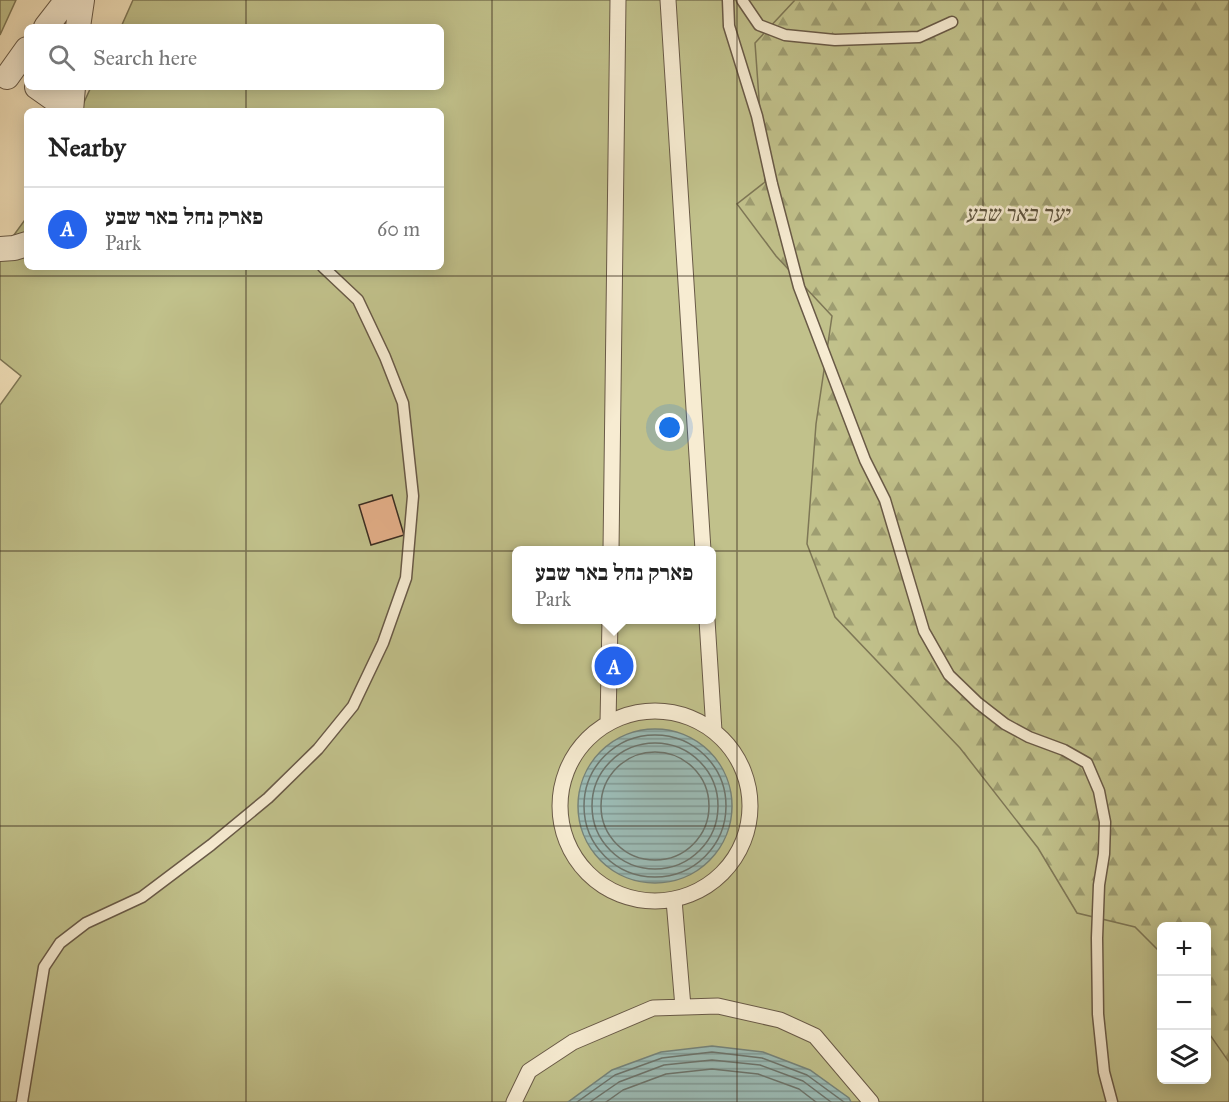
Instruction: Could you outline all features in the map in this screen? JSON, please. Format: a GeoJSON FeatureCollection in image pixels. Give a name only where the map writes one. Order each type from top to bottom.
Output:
{"type":"FeatureCollection","features":[{"type":"Feature","properties":{"kind":"street"},"geometry":{"type":"LineString","coordinates":[[48,24],[67,0]]}},
{"type":"Feature","properties":{"kind":"street"},"geometry":{"type":"LineString","coordinates":[[78,24],[82,0]]}},
{"type":"Feature","properties":{"kind":"street"},"geometry":{"type":"LineString","coordinates":[[611,546],[618,0]]}},
{"type":"Feature","properties":{"kind":"street"},"geometry":{"type":"LineString","coordinates":[[668,0],[703,546]]}},
{"type":"Feature","properties":{"kind":"street"},"geometry":{"type":"LineString","coordinates":[[11,79],[24,55]]}},
{"type":"Feature","properties":{"kind":"street"},"geometry":{"type":"LineString","coordinates":[[41,90],[62,108]]}},
{"type":"Feature","properties":{"kind":"street"},"geometry":{"type":"LineString","coordinates":[[71,108],[73,90]]}},
{"type":"Feature","properties":{"kind":"street"},"geometry":{"type":"LineString","coordinates":[[0,249],[24,245]]}},
{"type":"Feature","properties":{"kind":"street"},"geometry":{"type":"LineString","coordinates":[[609,723],[610,624]]}},
{"type":"Feature","properties":{"kind":"street"},"geometry":{"type":"LineString","coordinates":[[707,624],[714,731]]}},
{"type":"Feature","properties":{"kind":"street"},"geometry":{"type":"LineString","coordinates":[[668,711],[696,720],[714,731],[739,759],[749,787],[751,803],[747,833],[734,860],[714,881],[702,889],[674,900],[643,901],[614,892],[602,885],[580,865],[566,839],[562,825],[560,809],[564,779],[569,765],[581,746],[609,723],[636,712],[668,711]]}},
{"type":"Feature","properties":{"kind":"street"},"geometry":{"type":"LineString","coordinates":[[674,900],[683,1007]]}},
{"type":"Feature","properties":{"kind":"street"},"geometry":{"type":"LineString","coordinates":[[514,1102],[529,1071],[573,1042],[653,1008],[718,1006],[780,1020],[815,1036],[871,1102]]}},
{"type":"Feature","properties":{"kind":"lane"},"geometry":{"type":"LineString","coordinates":[[729,0],[729,26],[758,116],[772,184],[799,287],[865,460],[885,500],[924,630],[949,675],[978,703],[1021,733],[1064,750],[1087,764],[1099,791],[1105,822],[1096,938],[1098,1014],[1104,1072],[1112,1102]]}},
{"type":"Feature","properties":{"kind":"lane"},"geometry":{"type":"LineString","coordinates":[[742,0],[759,25],[785,35],[835,40],[919,37],[952,22]]}},
{"type":"Feature","properties":{"kind":"lane"},"geometry":{"type":"LineString","coordinates":[[22,1102],[44,967],[60,943],[86,923],[142,897],[268,798],[318,748],[353,706],[391,621],[406,578],[413,496],[404,403],[358,300],[326,270]]}},
{"type":"Feature","properties":{"kind":"green space"},"geometry":{"type":"Polygon","coordinates":[[[0,0],[16,0],[0,35],[0,0]]]}},
{"type":"Feature","properties":{"kind":"green space"},"geometry":{"type":"Polygon","coordinates":[[[133,0],[1229,0],[1229,1102],[0,1102],[0,405],[21,376],[0,359],[0,254],[24,221],[24,270],[444,270],[444,108],[81,108],[90,90],[444,90],[444,24],[122,24],[133,0]]]}},
{"type":"Feature","properties":{"kind":"green space","name":"יער באר שבע"},"geometry":{"type":"Polygon","coordinates":[[[795,0],[1229,0],[1229,1062],[1211,1036],[1211,922],[1157,922],[1157,949],[1135,927],[1077,913],[1038,848],[960,748],[835,617],[807,544],[816,424],[832,316],[776,256],[737,204],[765,182],[755,43],[795,0]]]}},
{"type":"Feature","properties":{"kind":"water"},"geometry":{"type":"Polygon","coordinates":[[[655,729],[684,735],[698,742],[709,752],[719,763],[726,777],[732,806],[726,835],[719,849],[709,860],[698,870],[684,877],[655,883],[626,877],[612,870],[601,860],[591,849],[584,835],[578,806],[584,777],[591,763],[601,752],[612,742],[626,735],[655,729]]]}},
{"type":"Feature","properties":{"kind":"water"},"geometry":{"type":"Polygon","coordinates":[[[712,1046],[763,1052],[810,1070],[849,1098],[851,1102],[568,1102],[612,1070],[661,1052],[712,1046]]]}},
{"type":"Feature","properties":{"kind":"building"},"geometry":{"type":"Polygon","coordinates":[[[392,495],[404,535],[371,545],[359,505],[392,495]]]}},
{"type":"Feature","properties":{"kind":"place","name":"פארק נחל באר שבע"},"geometry":{"type":"Point","coordinates":[614,666]}}]}
